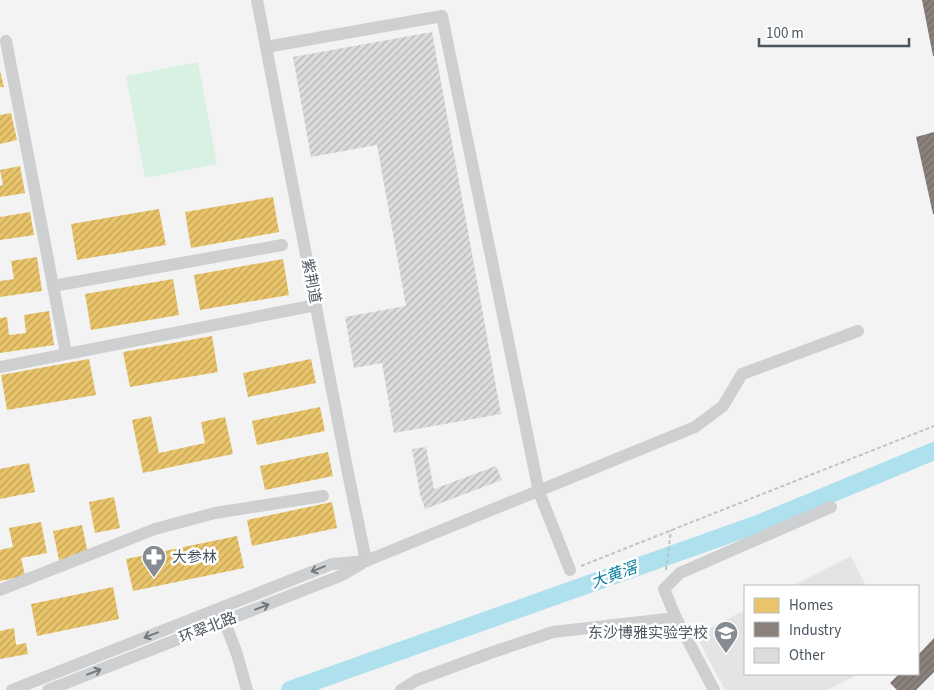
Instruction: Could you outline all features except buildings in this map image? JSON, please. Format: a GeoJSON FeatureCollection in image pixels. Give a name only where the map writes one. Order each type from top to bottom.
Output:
{"type":"FeatureCollection","features":[{"type":"Feature","properties":{"kind":"street","name":"紫荆道"},"geometry":{"type":"LineString","coordinates":[[257,0],[366,561]]}},
{"type":"Feature","properties":{"kind":"street"},"geometry":{"type":"LineString","coordinates":[[266,47],[442,16],[539,492],[570,570]]}},
{"type":"Feature","properties":{"kind":"street"},"geometry":{"type":"LineString","coordinates":[[6,41],[66,353]]}},
{"type":"Feature","properties":{"kind":"street"},"geometry":{"type":"LineString","coordinates":[[53,286],[282,245]]}},
{"type":"Feature","properties":{"kind":"street"},"geometry":{"type":"LineString","coordinates":[[0,367],[316,305]]}},
{"type":"Feature","properties":{"kind":"street"},"geometry":{"type":"LineString","coordinates":[[12,690],[332,564],[366,561],[696,427],[723,406],[742,374],[858,331]]}},
{"type":"Feature","properties":{"kind":"street"},"geometry":{"type":"LineString","coordinates":[[0,590],[155,529],[215,513],[323,496]]}},
{"type":"Feature","properties":{"kind":"street"},"geometry":{"type":"LineString","coordinates":[[714,690],[676,618],[664,589],[680,573],[831,507]]}},
{"type":"Feature","properties":{"kind":"street","name":"环翠北路"},"geometry":{"type":"LineString","coordinates":[[48,690],[340,576],[366,561]]}},
{"type":"Feature","properties":{"kind":"street"},"geometry":{"type":"LineString","coordinates":[[220,608],[247,688]]}},
{"type":"Feature","properties":{"kind":"street"},"geometry":{"type":"LineString","coordinates":[[401,690],[417,680],[553,632],[676,618]]}},
{"type":"Feature","properties":{"kind":"path"},"geometry":{"type":"LineString","coordinates":[[570,570],[934,426]]}},
{"type":"Feature","properties":{"kind":"path"},"geometry":{"type":"LineString","coordinates":[[664,589],[671,530]]}},
{"type":"Feature","properties":{"kind":"shaded area"},"geometry":{"type":"Polygon","coordinates":[[[851,556],[866,585],[794,585],[851,556]]]}},
{"type":"Feature","properties":{"kind":"shaded area","name":"东沙博雅实验学校"},"geometry":{"type":"Polygon","coordinates":[[[744,611],[744,675],[857,675],[827,690],[725,690],[696,635],[744,611]]]}},
{"type":"Feature","properties":{"kind":"green space"},"geometry":{"type":"Polygon","coordinates":[[[198,62],[217,164],[145,178],[126,76],[198,62]]]}},
{"type":"Feature","properties":{"kind":"waterway","name":"大黄滘"},"geometry":{"type":"LineString","coordinates":[[290,690],[758,524],[934,451]]}},
{"type":"Feature","properties":{"kind":"place","name":"大参林"},"geometry":{"type":"Point","coordinates":[154,578]}},
{"type":"Feature","properties":{"kind":"place","name":"东沙博雅实验学校"},"geometry":{"type":"Point","coordinates":[726,654]}}]}
